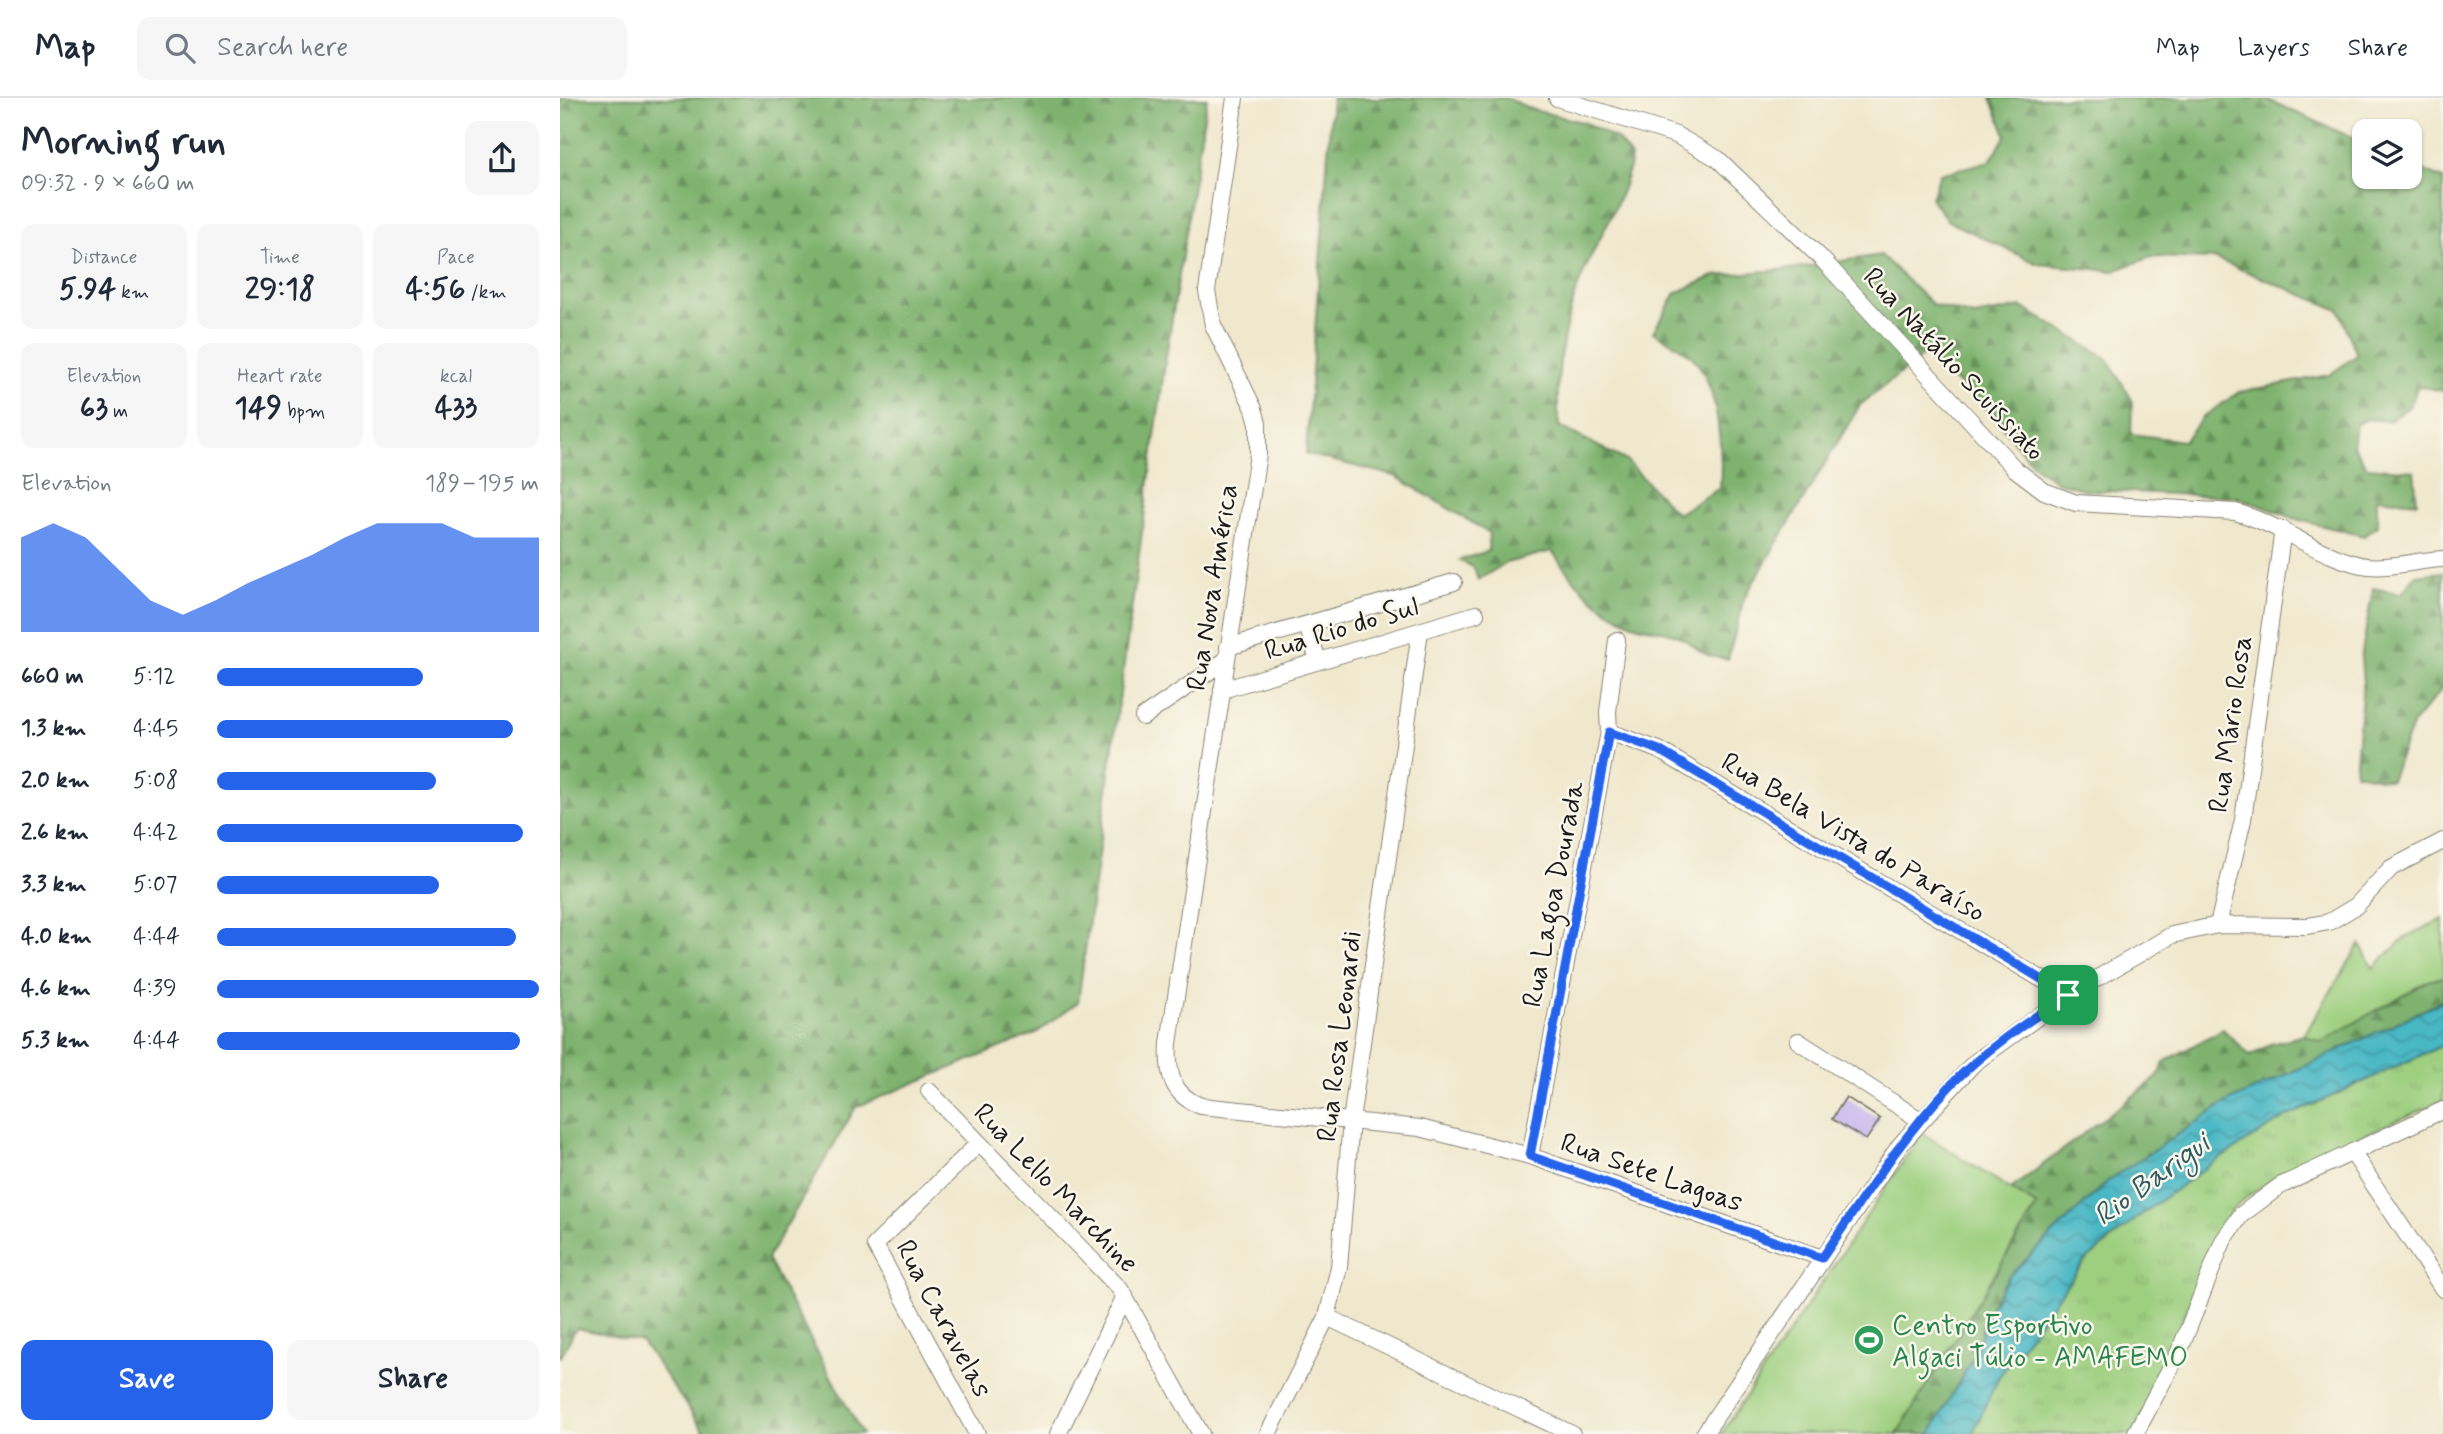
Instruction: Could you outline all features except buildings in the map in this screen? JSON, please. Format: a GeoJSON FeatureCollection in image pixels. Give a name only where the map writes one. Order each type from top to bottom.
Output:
{"type":"FeatureCollection","features":[{"type":"Feature","properties":{"kind":"street","name":"Rua Nova América"},"geometry":{"type":"LineString","coordinates":[[1177,1091],[1169,1072],[1169,1043],[1259,438],[1254,408],[1213,325],[1207,291],[1235,98]]}},
{"type":"Feature","properties":{"kind":"street","name":"Rua Natálio Scuissiato"},"geometry":{"type":"LineString","coordinates":[[1557,98],[1676,135],[1718,159],[1821,258],[2015,469],[2044,491],[2076,503],[2235,512],[2283,529],[2346,561],[2363,565],[2394,566],[2443,559]]}},
{"type":"Feature","properties":{"kind":"street","name":"Rua Mário Rosa"},"geometry":{"type":"LineString","coordinates":[[2218,925],[2243,820],[2283,529]]}},
{"type":"Feature","properties":{"kind":"street","name":"Rua Rio do Sul"},"geometry":{"type":"LineString","coordinates":[[1143,717],[1227,654],[1307,625],[1454,582]]}},
{"type":"Feature","properties":{"kind":"street","name":"Rua Rio do Sul"},"geometry":{"type":"LineString","coordinates":[[1222,690],[1476,614]]}},
{"type":"Feature","properties":{"kind":"street"},"geometry":{"type":"LineString","coordinates":[[1307,625],[1318,661]]}},
{"type":"Feature","properties":{"kind":"street","name":"Rua Rosa Leonardi"},"geometry":{"type":"LineString","coordinates":[[1268,1434],[1327,1317],[1343,1238],[1352,1121],[1420,631]]}},
{"type":"Feature","properties":{"kind":"street","name":"Rua Lagoa Dourada"},"geometry":{"type":"LineString","coordinates":[[1530,1156],[1609,732],[1608,712],[1617,640]]}},
{"type":"Feature","properties":{"kind":"street","name":"Rua Bela Vista do Paraíso"},"geometry":{"type":"LineString","coordinates":[[1609,732],[1659,750],[2068,995]]}},
{"type":"Feature","properties":{"kind":"street"},"geometry":{"type":"LineString","coordinates":[[1704,1434],[1822,1258],[1920,1120],[1974,1063],[2068,995],[2172,935],[2218,925],[2307,926],[2329,922],[2356,906],[2391,868],[2443,841]]}},
{"type":"Feature","properties":{"kind":"street"},"geometry":{"type":"LineString","coordinates":[[1798,1041],[1920,1120]]}},
{"type":"Feature","properties":{"kind":"street","name":"Rua Lello Marchine"},"geometry":{"type":"LineString","coordinates":[[929,1091],[1125,1296],[1201,1434]]}},
{"type":"Feature","properties":{"kind":"street","name":"Rua Sete Lagoas"},"geometry":{"type":"LineString","coordinates":[[1177,1091],[1189,1102],[1214,1109],[1420,1128],[1530,1156],[1822,1258]]}},
{"type":"Feature","properties":{"kind":"street"},"geometry":{"type":"LineString","coordinates":[[2134,1434],[2179,1352],[2230,1228],[2265,1194],[2443,1110]]}},
{"type":"Feature","properties":{"kind":"street","name":"Rua Caravelas"},"geometry":{"type":"LineString","coordinates":[[976,1434],[875,1245],[979,1143]]}},
{"type":"Feature","properties":{"kind":"street"},"geometry":{"type":"LineString","coordinates":[[2352,1152],[2443,1289]]}},
{"type":"Feature","properties":{"kind":"street"},"geometry":{"type":"LineString","coordinates":[[1058,1434],[1125,1296]]}},
{"type":"Feature","properties":{"kind":"street"},"geometry":{"type":"LineString","coordinates":[[1327,1317],[1572,1434]]}},
{"type":"Feature","properties":{"kind":"green space"},"geometry":{"type":"Polygon","coordinates":[[[560,98],[1207,98],[1165,363],[1078,1002],[1036,1033],[856,1107],[767,1259],[862,1434],[706,1434],[642,1342],[576,1328],[560,1358],[560,98]]]}},
{"type":"Feature","properties":{"kind":"green space"},"geometry":{"type":"Polygon","coordinates":[[[1332,98],[1506,98],[1534,110],[1586,123],[1618,140],[1631,157],[1621,194],[1580,280],[1569,314],[1562,345],[1559,378],[1559,426],[1627,461],[1677,514],[1720,488],[1718,421],[1709,387],[1695,360],[1681,348],[1653,332],[1676,293],[1714,276],[1789,269],[1881,255],[1933,305],[1974,316],[2022,307],[2107,358],[2132,400],[2131,434],[2184,441],[2202,418],[2239,392],[2329,375],[2357,355],[2339,310],[2216,259],[2151,257],[2114,271],[2038,264],[1948,221],[1931,198],[1940,174],[1990,161],[2006,135],[1991,98],[2264,98],[2352,138],[2352,189],[2422,189],[2422,169],[2443,179],[2443,391],[2418,386],[2410,406],[2389,421],[2367,419],[2356,424],[2353,446],[2367,467],[2414,471],[2417,502],[2377,498],[2377,526],[2364,536],[2299,520],[2237,497],[2087,490],[2056,482],[2032,464],[1993,415],[1925,354],[1860,405],[1744,598],[1728,659],[1706,654],[1675,634],[1633,624],[1608,611],[1577,584],[1552,551],[1506,563],[1478,580],[1474,568],[1460,560],[1488,551],[1489,533],[1395,476],[1306,454],[1332,98]]]}},
{"type":"Feature","properties":{"kind":"green space"},"geometry":{"type":"Polygon","coordinates":[[[2443,572],[2443,688],[2413,723],[2391,780],[2355,773],[2363,683],[2361,658],[2373,588],[2401,594],[2416,575],[2443,572]]]}},
{"type":"Feature","properties":{"kind":"green space"},"geometry":{"type":"Polygon","coordinates":[[[2443,919],[2443,977],[2428,981],[2321,1043],[2304,1035],[2360,944],[2373,968],[2407,936],[2443,919]]]}},
{"type":"Feature","properties":{"kind":"green space"},"geometry":{"type":"Polygon","coordinates":[[[2443,977],[2443,1001],[2224,1104],[2109,1180],[2009,1276],[1985,1316],[1978,1348],[1930,1434],[1897,1434],[2037,1206],[2011,1189],[2158,1077],[2164,1062],[2223,1029],[2250,1056],[2271,1044],[2304,1035],[2321,1042],[2428,981],[2443,977]]]}},
{"type":"Feature","properties":{"kind":"green space"},"geometry":{"type":"Polygon","coordinates":[[[2443,1045],[2443,1101],[2297,1166],[2245,1198],[2229,1215],[2210,1247],[2166,1368],[2132,1434],[1972,1434],[1998,1378],[2084,1262],[2143,1213],[2211,1164],[2286,1117],[2443,1045]]]}},
{"type":"Feature","properties":{"kind":"green space","name":"Centro Esportivo Algaci Túlio - AMAFEMO"},"geometry":{"type":"Polygon","coordinates":[[[1922,1133],[2037,1206],[1897,1434],[1721,1434],[1922,1133]]]}},
{"type":"Feature","properties":{"kind":"water","name":"Rio Barigui"},"geometry":{"type":"Polygon","coordinates":[[[2443,1001],[2443,1045],[2286,1117],[2211,1164],[2143,1213],[2084,1262],[1998,1378],[1972,1434],[1930,1434],[1978,1348],[1985,1316],[2009,1276],[2109,1180],[2224,1104],[2443,1001]]]}},
{"type":"Feature","properties":{"kind":"place","name":"Centro Esportivo Algaci Túlio - AMAFEMO"},"geometry":{"type":"Point","coordinates":[1869,1340]}},
{"type":"Feature","properties":{"kind":"route"},"geometry":{"type":"LineString","coordinates":[[1609,732],[1636,739],[1659,750],[2068,995],[2002,1041],[1950,1086],[1900,1145],[1822,1258],[1530,1156],[1609,732]]}}]}
